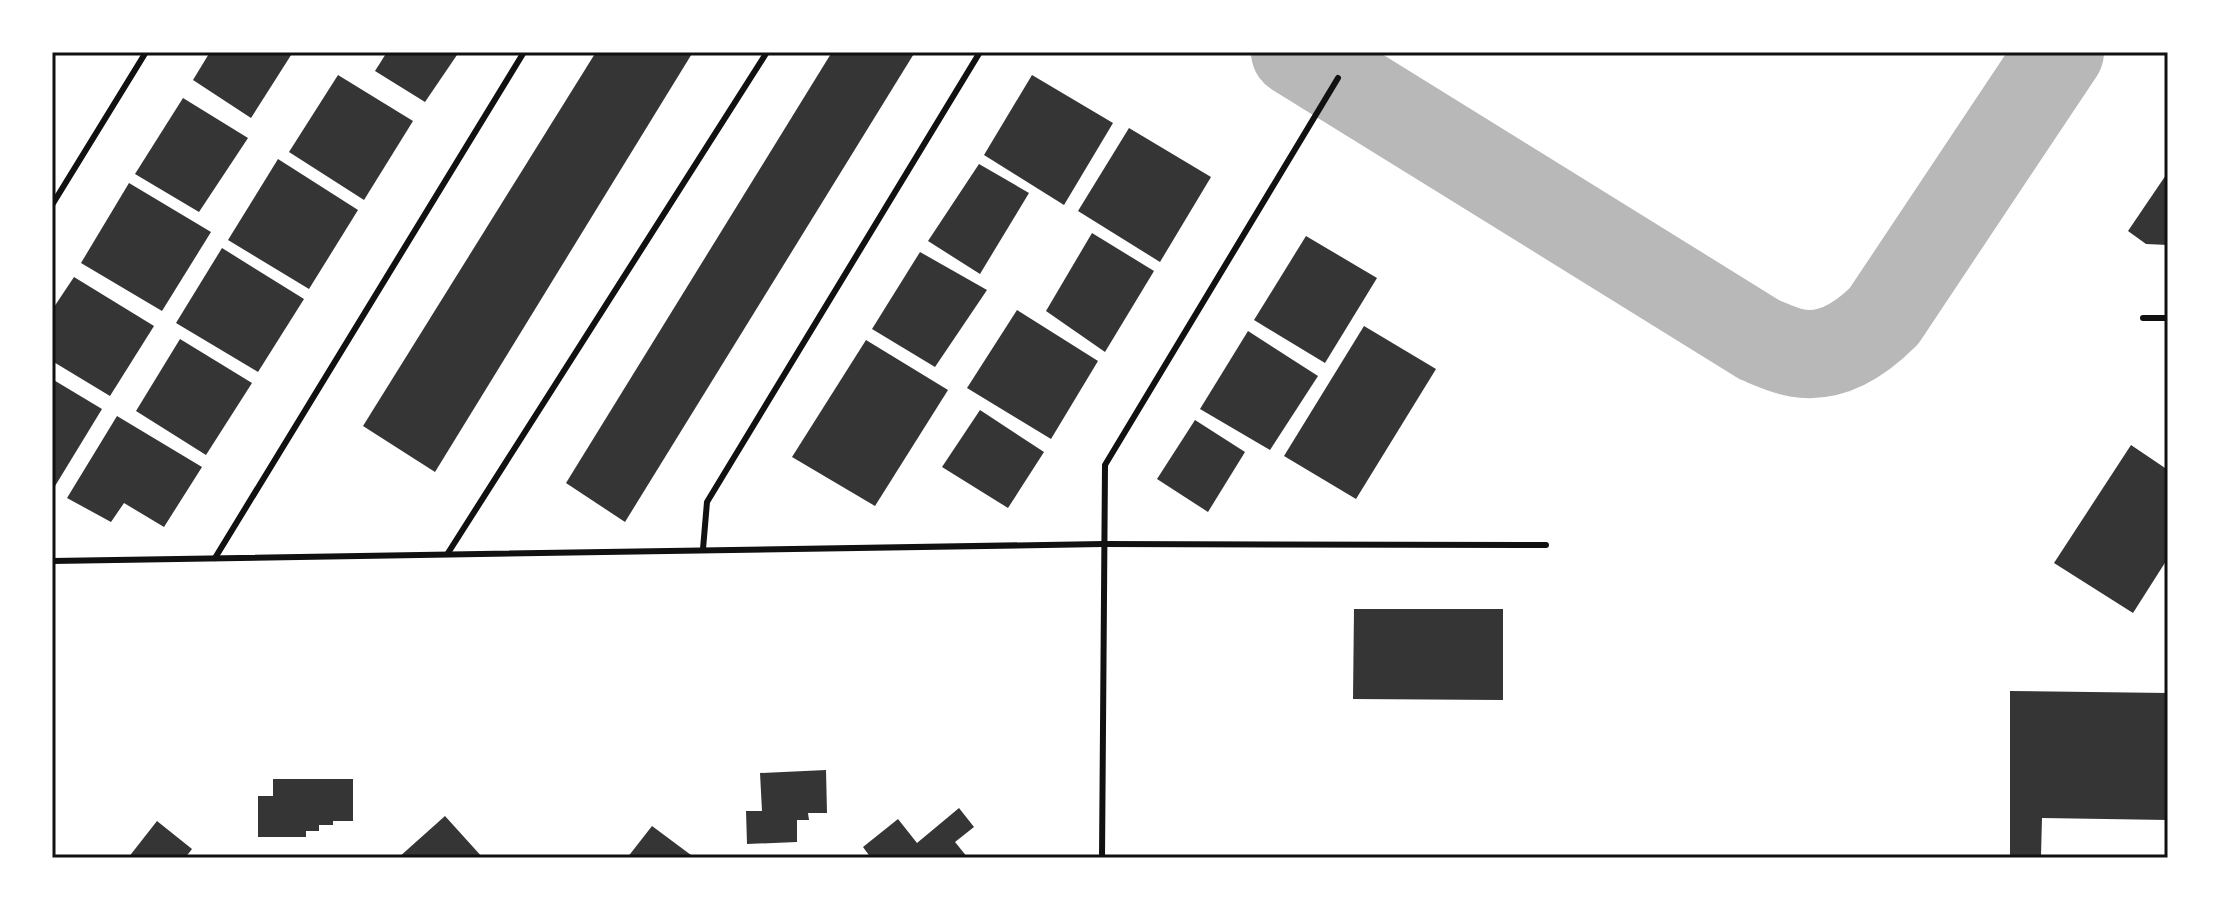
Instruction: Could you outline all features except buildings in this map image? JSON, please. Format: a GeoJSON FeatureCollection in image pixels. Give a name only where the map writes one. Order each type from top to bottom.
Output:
{"type":"FeatureCollection","features":[{"type":"Feature","properties":{"kind":"lane"},"geometry":{"type":"LineString","coordinates":[[52,205],[146,52]]}},
{"type":"Feature","properties":{"kind":"lane"},"geometry":{"type":"LineString","coordinates":[[215,558],[524,52]]}},
{"type":"Feature","properties":{"kind":"lane"},"geometry":{"type":"LineString","coordinates":[[448,553],[767,52]]}},
{"type":"Feature","properties":{"kind":"lane"},"geometry":{"type":"LineString","coordinates":[[703,549],[707,502],[980,52]]}},
{"type":"Feature","properties":{"kind":"lane"},"geometry":{"type":"LineString","coordinates":[[1102,858],[1105,465],[1338,78]]}},
{"type":"Feature","properties":{"kind":"lane"},"geometry":{"type":"LineString","coordinates":[[2143,318],[2168,318]]}},
{"type":"Feature","properties":{"kind":"lane"},"geometry":{"type":"LineString","coordinates":[[52,561],[1103,544],[1546,545]]}},
{"type":"Feature","properties":{"kind":"taxiway"},"geometry":{"type":"LineString","coordinates":[[1295,52],[1760,340],[1788,351],[1810,354],[1845,345],[1884,316],[2060,52]]}}]}
